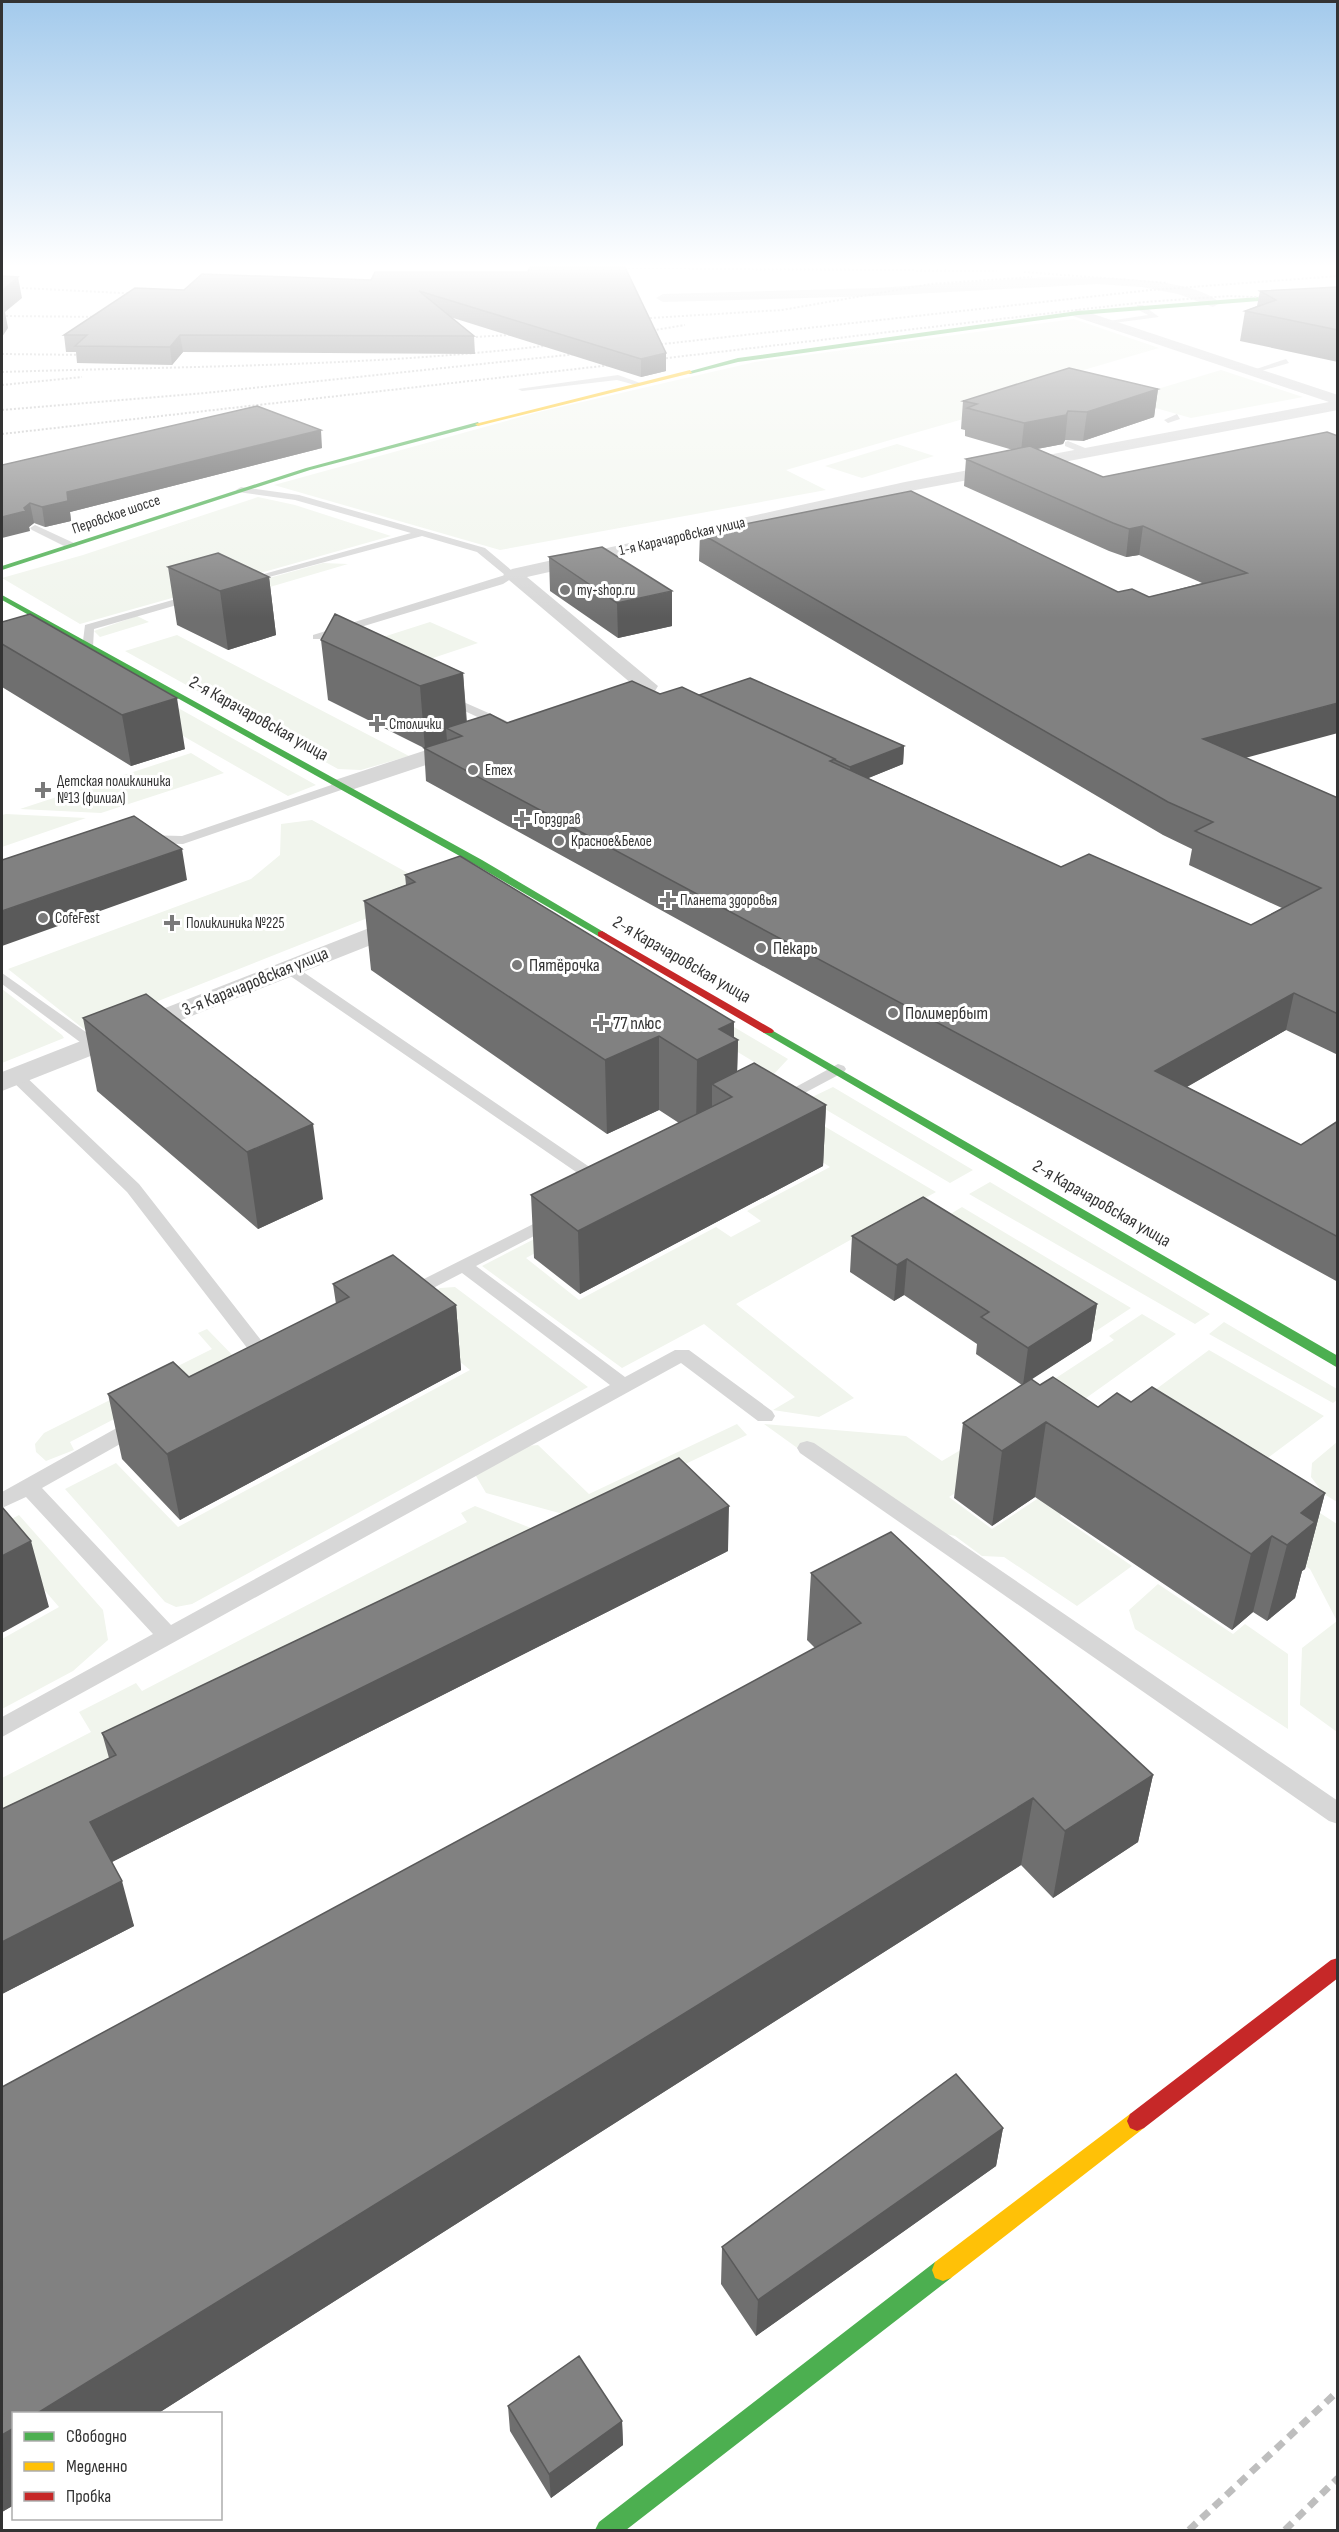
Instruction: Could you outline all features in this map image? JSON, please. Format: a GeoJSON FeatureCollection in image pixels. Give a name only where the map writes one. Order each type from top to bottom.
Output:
{"type":"FeatureCollection","features":[{"type":"Feature","properties":{"kind":"street","name":"Перовское шоссе"},"geometry":{"type":"LineString","coordinates":[[2,568],[241,490],[511,415],[651,381]]}},
{"type":"Feature","properties":{"kind":"street"},"geometry":{"type":"LineString","coordinates":[[1283,381],[1338,400]]}},
{"type":"Feature","properties":{"kind":"street","name":"1-я Карачаровская улица"},"geometry":{"type":"LineString","coordinates":[[512,575],[904,487],[1338,405]]}},
{"type":"Feature","properties":{"kind":"street"},"geometry":{"type":"LineString","coordinates":[[512,575],[546,600],[647,686],[644,694],[580,708]]}},
{"type":"Feature","properties":{"kind":"street","name":"2-я Карачаровская улица"},"geometry":{"type":"LineString","coordinates":[[2,597],[510,880],[1338,1363]]}},
{"type":"Feature","properties":{"kind":"street"},"geometry":{"type":"LineString","coordinates":[[343,785],[518,727]]}},
{"type":"Feature","properties":{"kind":"street"},"geometry":{"type":"LineString","coordinates":[[480,892],[510,880]]}},
{"type":"Feature","properties":{"kind":"street","name":"3-я Карачаровская улица"},"geometry":{"type":"LineString","coordinates":[[9,1079],[429,912]]}},
{"type":"Feature","properties":{"kind":"street"},"geometry":{"type":"LineString","coordinates":[[607,2530],[1338,1966]]}},
{"type":"Feature","properties":{"kind":"lane"},"geometry":{"type":"LineString","coordinates":[[522,389],[585,381]]}},
{"type":"Feature","properties":{"kind":"lane"},"geometry":{"type":"LineString","coordinates":[[630,381],[639,384]]}},
{"type":"Feature","properties":{"kind":"lane"},"geometry":{"type":"LineString","coordinates":[[1068,444],[1087,452]]}},
{"type":"Feature","properties":{"kind":"lane"},"geometry":{"type":"LineString","coordinates":[[241,490],[296,497],[481,550],[512,575],[499,582],[317,637],[338,647]]}},
{"type":"Feature","properties":{"kind":"lane"},"geometry":{"type":"LineString","coordinates":[[35,528],[72,546]]}},
{"type":"Feature","properties":{"kind":"lane"},"geometry":{"type":"LineString","coordinates":[[229,587],[421,534]]}},
{"type":"Feature","properties":{"kind":"lane"},"geometry":{"type":"LineString","coordinates":[[56,644],[88,645],[90,627],[207,593]]}},
{"type":"Feature","properties":{"kind":"lane"},"geometry":{"type":"LineString","coordinates":[[433,692],[518,727]]}},
{"type":"Feature","properties":{"kind":"lane"},"geometry":{"type":"LineString","coordinates":[[133,839],[183,840],[343,785]]}},
{"type":"Feature","properties":{"kind":"lane"},"geometry":{"type":"LineString","coordinates":[[288,968],[617,1185],[591,1199]]}},
{"type":"Feature","properties":{"kind":"lane"},"geometry":{"type":"LineString","coordinates":[[2,977],[94,1045]]}},
{"type":"Feature","properties":{"kind":"lane"},"geometry":{"type":"LineString","coordinates":[[759,1111],[838,1070]]}},
{"type":"Feature","properties":{"kind":"lane"},"geometry":{"type":"LineString","coordinates":[[9,1079],[133,1188],[214,1297],[269,1364]]}},
{"type":"Feature","properties":{"kind":"lane"},"geometry":{"type":"LineString","coordinates":[[392,1302],[569,1210]]}},
{"type":"Feature","properties":{"kind":"lane"},"geometry":{"type":"LineString","coordinates":[[463,1265],[624,1386]]}},
{"type":"Feature","properties":{"kind":"lane"},"geometry":{"type":"LineString","coordinates":[[248,1374],[290,1353]]}},
{"type":"Feature","properties":{"kind":"lane"},"geometry":{"type":"LineString","coordinates":[[2,1728],[682,1354],[765,1416]]}},
{"type":"Feature","properties":{"kind":"lane"},"geometry":{"type":"LineString","coordinates":[[2,1501],[151,1419]]}},
{"type":"Feature","properties":{"kind":"lane"},"geometry":{"type":"LineString","coordinates":[[807,1448],[1338,1814]]}},
{"type":"Feature","properties":{"kind":"lane"},"geometry":{"type":"LineString","coordinates":[[29,1487],[168,1636]]}},
{"type":"Feature","properties":{"kind":"shaded area"},"geometry":{"type":"Polygon","coordinates":[[[672,381],[1045,381],[1039,383],[1064,390],[786,470],[826,490],[500,550],[274,485],[539,412],[672,381]]]}},
{"type":"Feature","properties":{"kind":"shaded area"},"geometry":{"type":"Polygon","coordinates":[[[1184,381],[1255,381],[1303,397],[1191,418],[1124,399],[1184,381]]]}},
{"type":"Feature","properties":{"kind":"shaded area"},"geometry":{"type":"Polygon","coordinates":[[[897,444],[934,456],[862,478],[825,466],[897,444]]]}},
{"type":"Feature","properties":{"kind":"shaded area"},"geometry":{"type":"Polygon","coordinates":[[[258,497],[295,505],[391,536],[80,624],[2,578],[83,555],[258,497]]]}},
{"type":"Feature","properties":{"kind":"shaded area"},"geometry":{"type":"Polygon","coordinates":[[[323,563],[348,564],[263,589],[255,582],[323,563]]]}},
{"type":"Feature","properties":{"kind":"shaded area"},"geometry":{"type":"Polygon","coordinates":[[[137,616],[149,622],[100,637],[94,631],[137,616]]]}},
{"type":"Feature","properties":{"kind":"shaded area"},"geometry":{"type":"Polygon","coordinates":[[[430,622],[478,643],[427,660],[380,638],[430,622]]]}},
{"type":"Feature","properties":{"kind":"shaded area"},"geometry":{"type":"Polygon","coordinates":[[[177,635],[409,756],[361,770],[338,769],[125,651],[177,635]]]}},
{"type":"Feature","properties":{"kind":"shaded area"},"geometry":{"type":"Polygon","coordinates":[[[94,661],[316,785],[288,796],[66,669],[94,661]]]}},
{"type":"Feature","properties":{"kind":"shaded area"},"geometry":{"type":"Polygon","coordinates":[[[191,753],[224,773],[101,813],[20,809],[191,753]]]}},
{"type":"Feature","properties":{"kind":"shaded area"},"geometry":{"type":"Polygon","coordinates":[[[2,815],[86,818],[2,847],[2,815]]]}},
{"type":"Feature","properties":{"kind":"shaded area"},"geometry":{"type":"Polygon","coordinates":[[[312,820],[417,878],[423,896],[85,1030],[8,969],[251,879],[280,855],[281,824],[312,820]]]}},
{"type":"Feature","properties":{"kind":"shaded area"},"geometry":{"type":"Polygon","coordinates":[[[509,894],[788,1059],[774,1074],[491,902],[509,894]]]}},
{"type":"Feature","properties":{"kind":"shaded area"},"geometry":{"type":"Polygon","coordinates":[[[2,989],[62,1035],[64,1038],[2,1063],[2,989]]]}},
{"type":"Feature","properties":{"kind":"shaded area"},"geometry":{"type":"Polygon","coordinates":[[[833,1087],[973,1170],[950,1183],[808,1099],[833,1087]]]}},
{"type":"Feature","properties":{"kind":"shaded area"},"geometry":{"type":"Polygon","coordinates":[[[790,1106],[936,1192],[736,1304],[854,1398],[819,1417],[773,1410],[795,1397],[704,1324],[622,1368],[482,1266],[550,1231],[562,1239],[526,1258],[579,1300],[716,1227],[731,1237],[761,1221],[747,1211],[830,1167],[773,1131],[790,1106]]]}},
{"type":"Feature","properties":{"kind":"shaded area"},"geometry":{"type":"Polygon","coordinates":[[[990,1182],[1210,1314],[1195,1324],[969,1194],[990,1182]]]}},
{"type":"Feature","properties":{"kind":"shaded area"},"geometry":{"type":"Polygon","coordinates":[[[962,1207],[1131,1308],[1096,1331],[927,1228],[962,1207]]]}},
{"type":"Feature","properties":{"kind":"shaded area"},"geometry":{"type":"Polygon","coordinates":[[[455,1287],[588,1387],[192,1604],[176,1607],[165,1602],[65,1489],[116,1463],[178,1527],[470,1370],[401,1313],[440,1288],[455,1287]]]}},
{"type":"Feature","properties":{"kind":"shaded area"},"geometry":{"type":"Polygon","coordinates":[[[1142,1314],[1176,1334],[1058,1418],[1027,1397],[1114,1340],[1109,1336],[1142,1314]]]}},
{"type":"Feature","properties":{"kind":"shaded area"},"geometry":{"type":"Polygon","coordinates":[[[1224,1322],[1337,1389],[1337,1400],[1333,1403],[1209,1334],[1224,1322]]]}},
{"type":"Feature","properties":{"kind":"shaded area"},"geometry":{"type":"Polygon","coordinates":[[[207,1329],[243,1366],[197,1376],[70,1442],[74,1450],[46,1461],[36,1452],[35,1444],[44,1433],[212,1349],[198,1333],[207,1329]]]}},
{"type":"Feature","properties":{"kind":"shaded area"},"geometry":{"type":"Polygon","coordinates":[[[1209,1350],[1324,1416],[1207,1503],[1084,1498],[1060,1516],[1132,1566],[1077,1606],[1004,1557],[982,1556],[955,1536],[903,1524],[764,1424],[906,1436],[942,1461],[969,1445],[1019,1452],[949,1497],[992,1529],[1076,1473],[1059,1461],[1209,1350]]]}},
{"type":"Feature","properties":{"kind":"shaded area"},"geometry":{"type":"Polygon","coordinates":[[[737,1424],[747,1435],[581,1513],[563,1514],[486,1493],[476,1476],[480,1470],[526,1446],[538,1445],[589,1494],[737,1424]]]}},
{"type":"Feature","properties":{"kind":"shaded area"},"geometry":{"type":"Polygon","coordinates":[[[1337,1442],[1337,1502],[1324,1494],[1311,1477],[1312,1463],[1337,1442]]]}},
{"type":"Feature","properties":{"kind":"shaded area"},"geometry":{"type":"Polygon","coordinates":[[[1303,1502],[1337,1524],[1337,1621],[1310,1569],[1233,1520],[1303,1502]]]}},
{"type":"Feature","properties":{"kind":"shaded area"},"geometry":{"type":"Polygon","coordinates":[[[475,1506],[536,1530],[2,1834],[2,1778],[91,1732],[79,1712],[136,1683],[142,1691],[467,1522],[461,1513],[475,1506]]]}},
{"type":"Feature","properties":{"kind":"shaded area"},"geometry":{"type":"Polygon","coordinates":[[[19,1515],[103,1610],[108,1640],[73,1671],[2,1709],[2,1639],[59,1607],[2,1541],[2,1524],[19,1515]]]}},
{"type":"Feature","properties":{"kind":"shaded area"},"geometry":{"type":"Polygon","coordinates":[[[1158,1584],[1233,1634],[1245,1624],[1288,1654],[1288,1729],[1135,1629],[1129,1610],[1158,1584]]]}},
{"type":"Feature","properties":{"kind":"shaded area"},"geometry":{"type":"Polygon","coordinates":[[[1337,1621],[1337,1732],[1300,1705],[1302,1648],[1337,1621]]]}},
{"type":"Feature","properties":{"kind":"building"},"geometry":{"type":"Polygon","coordinates":[[[1027,381],[1125,381],[1158,389],[1087,412],[1068,411],[1066,415],[1024,423],[967,408],[977,404],[963,401],[1027,381]]]}},
{"type":"Feature","properties":{"kind":"building"},"geometry":{"type":"Polygon","coordinates":[[[257,406],[321,430],[67,492],[68,501],[42,507],[30,503],[24,508],[26,511],[2,517],[2,465],[257,406]]]}},
{"type":"Feature","properties":{"kind":"building"},"geometry":{"type":"Polygon","coordinates":[[[1327,432],[1338,436],[1338,703],[1203,739],[1338,798],[1338,1014],[1294,993],[1155,1071],[1301,1145],[1338,1121],[1338,1237],[424,748],[462,736],[446,728],[490,714],[507,723],[632,681],[660,694],[682,687],[835,759],[830,761],[1061,867],[1089,854],[1251,925],[1321,888],[1195,831],[1213,822],[1168,802],[700,533],[911,491],[1118,592],[1132,589],[1149,597],[1247,573],[1143,526],[1129,529],[1113,523],[966,459],[1030,446],[1103,477],[1327,432]]]}},
{"type":"Feature","properties":{"kind":"building"},"geometry":{"type":"Polygon","coordinates":[[[602,547],[672,591],[617,603],[549,557],[602,547]]]}},
{"type":"Feature","properties":{"kind":"building"},"geometry":{"type":"Polygon","coordinates":[[[218,553],[269,577],[220,591],[168,567],[218,553]]]}},
{"type":"Feature","properties":{"kind":"building"},"geometry":{"type":"Polygon","coordinates":[[[30,614],[177,698],[122,715],[2,644],[2,622],[30,614]]]}},
{"type":"Feature","properties":{"kind":"building"},"geometry":{"type":"Polygon","coordinates":[[[335,614],[463,673],[420,686],[321,640],[335,614]]]}},
{"type":"Feature","properties":{"kind":"building"},"geometry":{"type":"Polygon","coordinates":[[[750,678],[904,746],[850,767],[699,695],[750,678]]]}},
{"type":"Feature","properties":{"kind":"building"},"geometry":{"type":"Polygon","coordinates":[[[134,816],[182,849],[2,911],[2,860],[134,816]]]}},
{"type":"Feature","properties":{"kind":"building"},"geometry":{"type":"Polygon","coordinates":[[[460,856],[734,1022],[719,1029],[738,1040],[697,1060],[659,1036],[605,1060],[364,901],[415,882],[405,875],[460,856]]]}},
{"type":"Feature","properties":{"kind":"building"},"geometry":{"type":"Polygon","coordinates":[[[146,994],[313,1124],[247,1152],[83,1018],[146,994]]]}},
{"type":"Feature","properties":{"kind":"building"},"geometry":{"type":"Polygon","coordinates":[[[754,1063],[826,1105],[578,1231],[531,1195],[732,1097],[712,1084],[754,1063]]]}},
{"type":"Feature","properties":{"kind":"building"},"geometry":{"type":"Polygon","coordinates":[[[923,1197],[1097,1304],[1028,1348],[981,1317],[989,1312],[907,1259],[897,1265],[852,1236],[923,1197]]]}},
{"type":"Feature","properties":{"kind":"building"},"geometry":{"type":"Polygon","coordinates":[[[393,1255],[456,1305],[167,1454],[108,1394],[173,1362],[189,1377],[349,1297],[333,1284],[393,1255]]]}},
{"type":"Feature","properties":{"kind":"building"},"geometry":{"type":"Polygon","coordinates":[[[1053,1377],[1098,1407],[1117,1393],[1131,1402],[1152,1387],[1325,1493],[1301,1513],[1315,1522],[1287,1545],[1272,1536],[1251,1554],[1046,1422],[1002,1451],[963,1423],[1031,1379],[1040,1385],[1053,1377]]]}},
{"type":"Feature","properties":{"kind":"building"},"geometry":{"type":"Polygon","coordinates":[[[679,1458],[729,1506],[90,1822],[122,1881],[2,1942],[2,1809],[116,1755],[102,1733],[679,1458]]]}},
{"type":"Feature","properties":{"kind":"building"},"geometry":{"type":"Polygon","coordinates":[[[2,1507],[31,1541],[2,1556],[2,1507]]]}},
{"type":"Feature","properties":{"kind":"building"},"geometry":{"type":"Polygon","coordinates":[[[891,1532],[1153,1775],[1065,1831],[1033,1798],[39,2412],[12,2412],[12,2429],[2,2435],[2,2087],[861,1623],[811,1573],[891,1532]]]}},
{"type":"Feature","properties":{"kind":"building"},"geometry":{"type":"Polygon","coordinates":[[[956,2074],[1003,2128],[758,2300],[722,2247],[956,2074]]]}},
{"type":"Feature","properties":{"kind":"building"},"geometry":{"type":"Polygon","coordinates":[[[579,2356],[622,2421],[549,2474],[508,2406],[579,2356]]]}},
{"type":"Feature","properties":{"kind":"railway"},"geometry":{"type":"LineString","coordinates":[[2,385],[40,381]]}},
{"type":"Feature","properties":{"kind":"railway"},"geometry":{"type":"LineString","coordinates":[[2,410],[318,381]]}},
{"type":"Feature","properties":{"kind":"railway"},"geometry":{"type":"LineString","coordinates":[[2,434],[469,381]]}},
{"type":"Feature","properties":{"kind":"railway"},"geometry":{"type":"LineString","coordinates":[[1189,2530],[1338,2391]]}},
{"type":"Feature","properties":{"kind":"railway"},"geometry":{"type":"LineString","coordinates":[[1285,2530],[1338,2478]]}},
{"type":"Feature","properties":{"kind":"traffic: fast"},"geometry":{"type":"LineString","coordinates":[[2,568],[308,469],[478,424]]}},
{"type":"Feature","properties":{"kind":"traffic: fast"},"geometry":{"type":"LineString","coordinates":[[2,597],[478,862],[602,934]]}},
{"type":"Feature","properties":{"kind":"traffic: fast"},"geometry":{"type":"LineString","coordinates":[[768,1031],[1338,1363]]}},
{"type":"Feature","properties":{"kind":"traffic: fast"},"geometry":{"type":"LineString","coordinates":[[607,2530],[943,2270]]}},
{"type":"Feature","properties":{"kind":"traffic: slow"},"geometry":{"type":"LineString","coordinates":[[478,424],[653,381]]}},
{"type":"Feature","properties":{"kind":"traffic: slow"},"geometry":{"type":"LineString","coordinates":[[943,2270],[1137,2121]]}},
{"type":"Feature","properties":{"kind":"traffic: jam"},"geometry":{"type":"LineString","coordinates":[[602,934],[768,1031]]}},
{"type":"Feature","properties":{"kind":"traffic: jam"},"geometry":{"type":"LineString","coordinates":[[1137,2121],[1338,1966]]}},
{"type":"Feature","properties":{"kind":"place","name":"my-shop.ru"},"geometry":{"type":"Point","coordinates":[565,590]}},
{"type":"Feature","properties":{"kind":"place","name":"Столички"},"geometry":{"type":"Point","coordinates":[377,724]}},
{"type":"Feature","properties":{"kind":"place","name":"Emex"},"geometry":{"type":"Point","coordinates":[473,770]}},
{"type":"Feature","properties":{"kind":"place","name":"Детская поликлиника №13 (филиал)"},"geometry":{"type":"Point","coordinates":[43,790]}},
{"type":"Feature","properties":{"kind":"place","name":"Горздрав"},"geometry":{"type":"Point","coordinates":[522,819]}},
{"type":"Feature","properties":{"kind":"place","name":"Красное&Белое"},"geometry":{"type":"Point","coordinates":[559,841]}},
{"type":"Feature","properties":{"kind":"place","name":"Планета здоровья"},"geometry":{"type":"Point","coordinates":[668,900]}},
{"type":"Feature","properties":{"kind":"place","name":"CofeFest"},"geometry":{"type":"Point","coordinates":[43,918]}},
{"type":"Feature","properties":{"kind":"place","name":"Поликлиника №225"},"geometry":{"type":"Point","coordinates":[172,923]}},
{"type":"Feature","properties":{"kind":"place","name":"Пекарь"},"geometry":{"type":"Point","coordinates":[761,948]}},
{"type":"Feature","properties":{"kind":"place","name":"Пятёрочка"},"geometry":{"type":"Point","coordinates":[517,965]}},
{"type":"Feature","properties":{"kind":"place","name":"Полимербыт"},"geometry":{"type":"Point","coordinates":[893,1013]}},
{"type":"Feature","properties":{"kind":"place","name":"77 плюс"},"geometry":{"type":"Point","coordinates":[601,1023]}}]}
